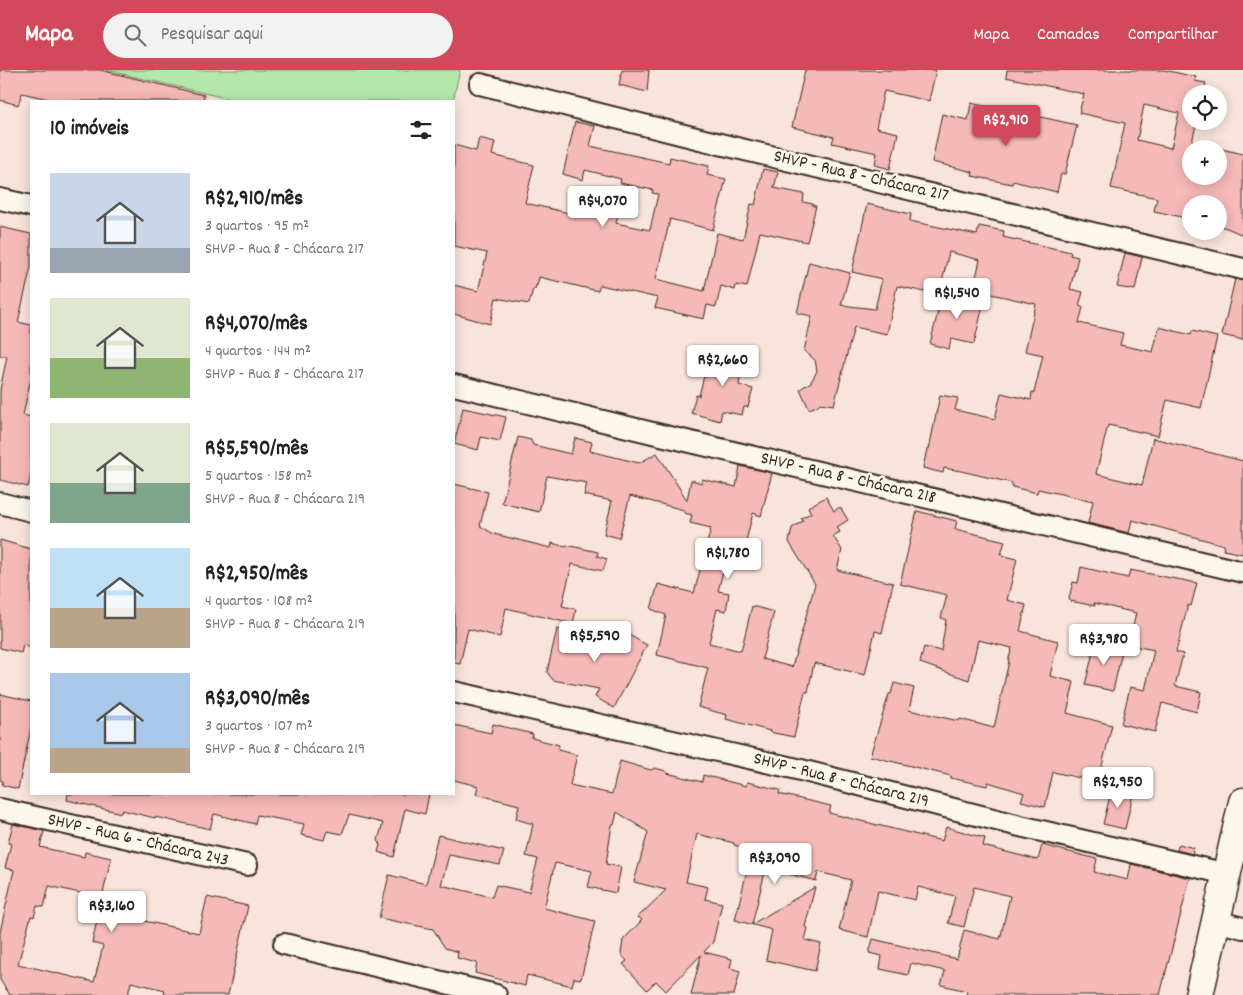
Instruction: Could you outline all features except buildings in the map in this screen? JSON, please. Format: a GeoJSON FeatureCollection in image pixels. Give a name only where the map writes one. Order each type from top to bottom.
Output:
{"type":"FeatureCollection","features":[{"type":"Feature","properties":{"kind":"street","name":"SHVP - Rua 8 - Chácara 217"},"geometry":{"type":"LineString","coordinates":[[480,84],[724,145],[1243,269]]}},
{"type":"Feature","properties":{"kind":"street"},"geometry":{"type":"LineString","coordinates":[[0,199],[30,206]]}},
{"type":"Feature","properties":{"kind":"street","name":"SHVP - Rua 8 - Chácara 218"},"geometry":{"type":"LineString","coordinates":[[455,385],[1243,572]]}},
{"type":"Feature","properties":{"kind":"street"},"geometry":{"type":"LineString","coordinates":[[0,503],[30,510]]}},
{"type":"Feature","properties":{"kind":"street","name":"SHVP - Rua 8 - Chácara 219"},"geometry":{"type":"LineString","coordinates":[[455,692],[793,768],[1020,826],[1227,874]]}},
{"type":"Feature","properties":{"kind":"street","name":"SHVP - Rua 6 - Chácara 243"},"geometry":{"type":"LineString","coordinates":[[0,809],[247,865]]}},
{"type":"Feature","properties":{"kind":"street"},"geometry":{"type":"LineString","coordinates":[[1199,995],[1242,813]]}},
{"type":"Feature","properties":{"kind":"street"},"geometry":{"type":"LineString","coordinates":[[1216,921],[1243,928]]}},
{"type":"Feature","properties":{"kind":"street"},"geometry":{"type":"LineString","coordinates":[[284,944],[496,995]]}},
{"type":"Feature","properties":{"kind":"green space"},"geometry":{"type":"Polygon","coordinates":[[[106,70],[460,70],[453,100],[234,100],[106,70]]]}}]}
